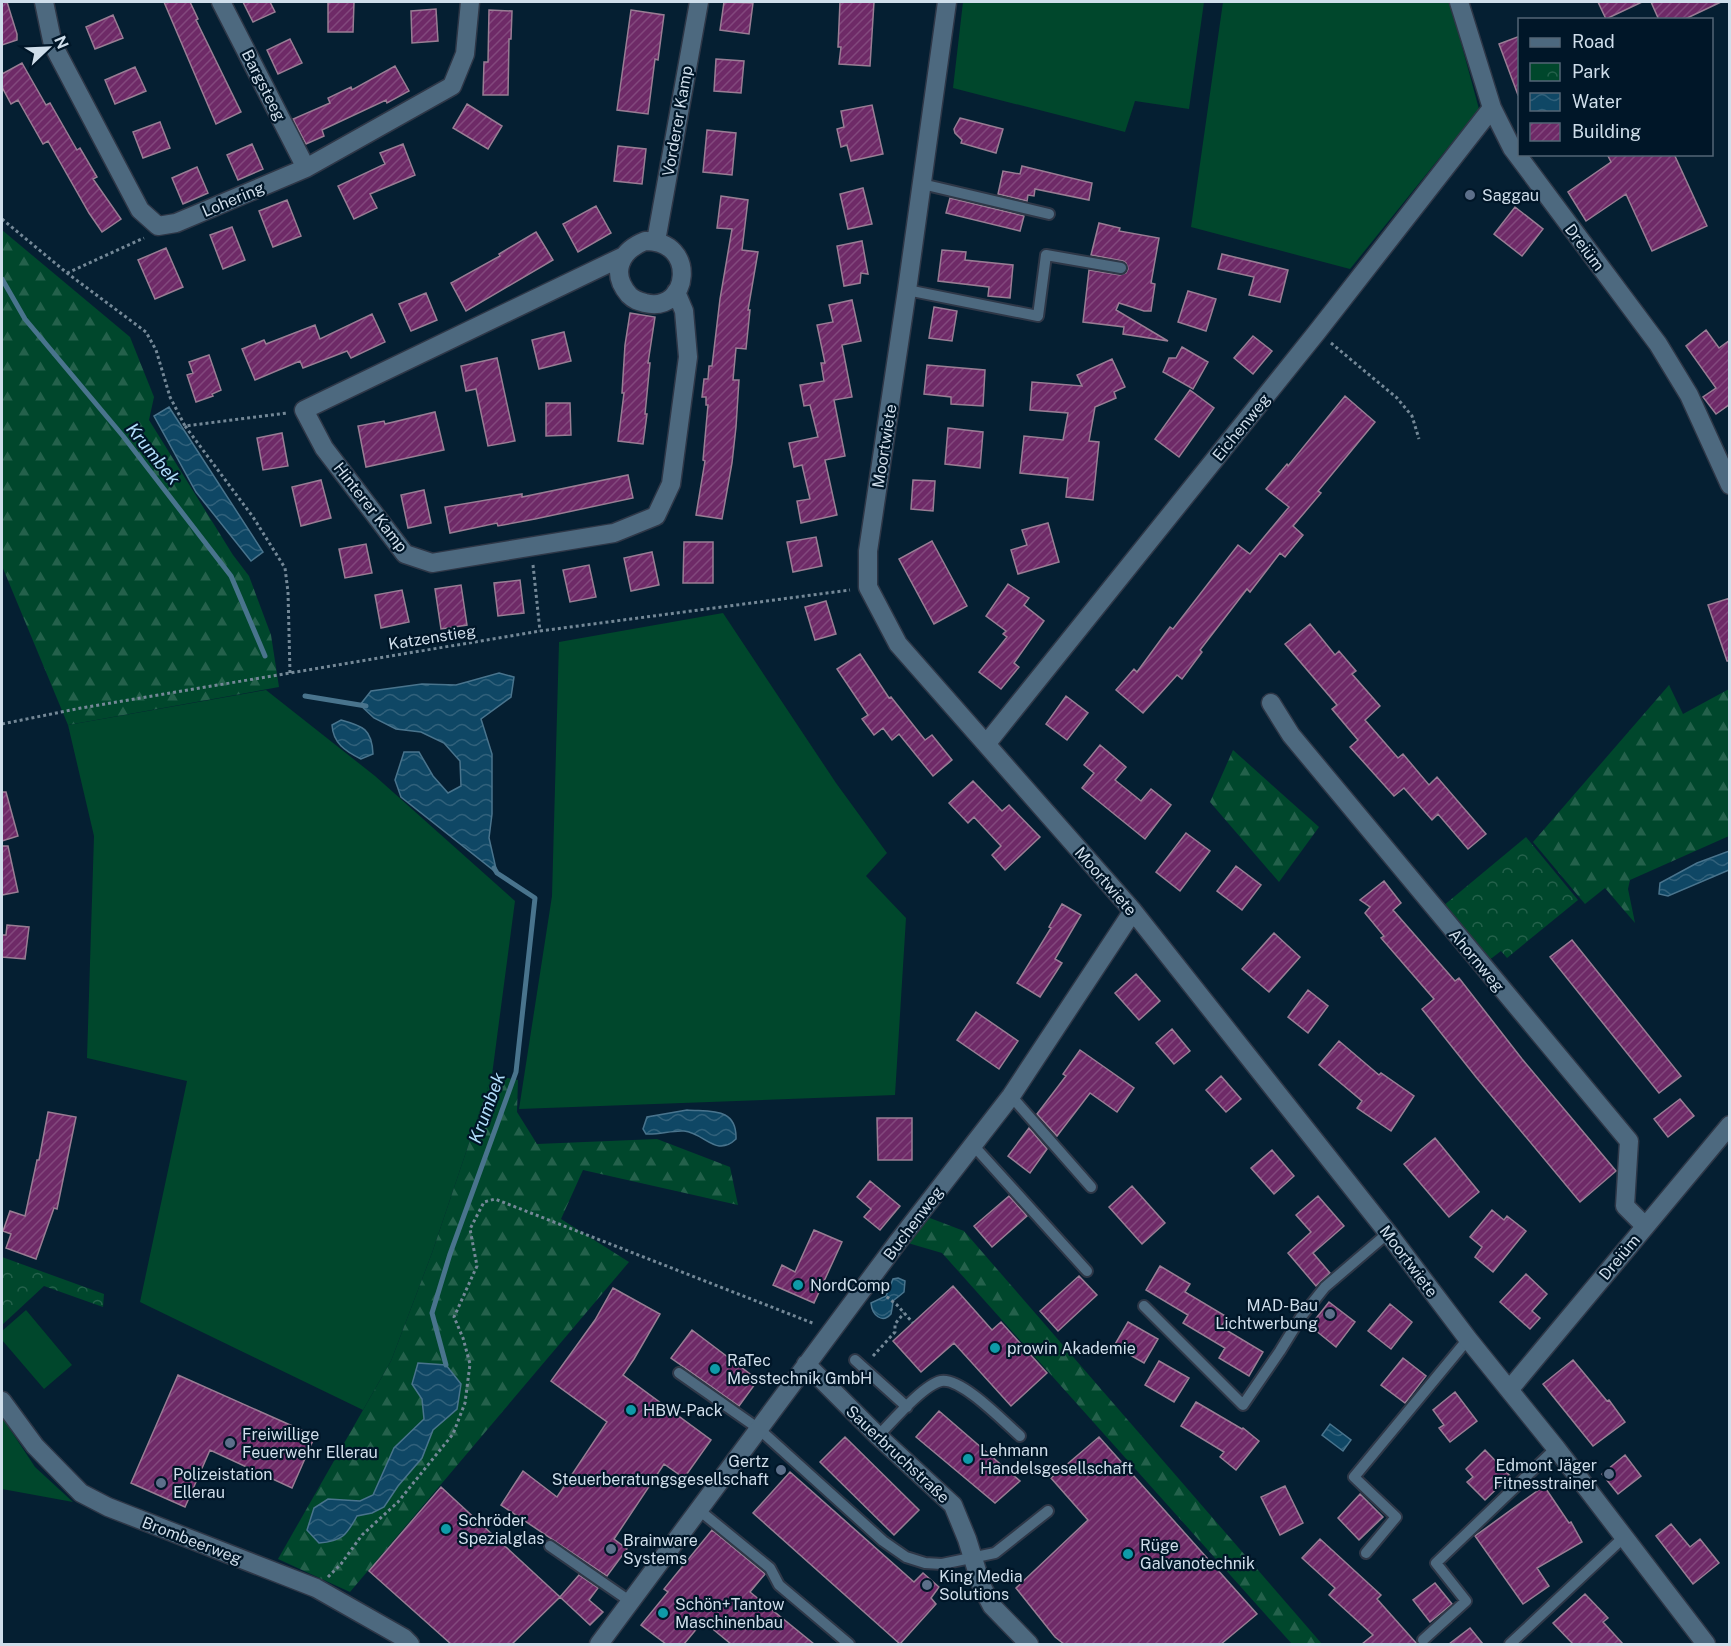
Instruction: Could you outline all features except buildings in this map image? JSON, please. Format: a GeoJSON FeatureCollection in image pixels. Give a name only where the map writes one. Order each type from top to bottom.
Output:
{"type":"FeatureCollection","features":[{"type":"Feature","properties":{"kind":"street"},"geometry":{"type":"LineString","coordinates":[[44,2],[53,45],[140,210],[158,226]]}},
{"type":"Feature","properties":{"kind":"street","name":"Bargsteeg"},"geometry":{"type":"LineString","coordinates":[[221,2],[306,168]]}},
{"type":"Feature","properties":{"kind":"street","name":"Lohering"},"geometry":{"type":"LineString","coordinates":[[158,226],[176,223],[306,168],[452,86],[465,54],[470,2]]}},
{"type":"Feature","properties":{"kind":"street","name":"Vorderer Kamp"},"geometry":{"type":"LineString","coordinates":[[656,241],[699,2]]}},
{"type":"Feature","properties":{"kind":"street","name":"Moortwiete"},"geometry":{"type":"LineString","coordinates":[[947,2],[868,551],[868,587],[898,644],[1133,912],[1388,1233],[1706,1644]]}},
{"type":"Feature","properties":{"kind":"street","name":"Dreiüm"},"geometry":{"type":"LineString","coordinates":[[1460,2],[1492,108],[1512,148],[1658,344],[1689,395],[1730,484]]}},
{"type":"Feature","properties":{"kind":"street","name":"Eichenweg"},"geometry":{"type":"LineString","coordinates":[[987,744],[1317,332],[1492,108]]}},
{"type":"Feature","properties":{"kind":"street"},"geometry":{"type":"LineString","coordinates":[[304,410],[624,256],[633,246],[645,241],[656,241]]}},
{"type":"Feature","properties":{"kind":"street","name":"Hinterer Kamp"},"geometry":{"type":"LineString","coordinates":[[304,410],[324,448],[405,554],[432,562],[614,533],[656,516],[671,484],[688,357],[684,311],[676,292],[681,282],[683,269],[678,256],[666,245],[656,241]]}},
{"type":"Feature","properties":{"kind":"street"},"geometry":{"type":"LineString","coordinates":[[624,256],[619,272],[622,286],[634,300],[653,304],[668,301],[676,292]]}},
{"type":"Feature","properties":{"kind":"street","name":"Ahornweg"},"geometry":{"type":"LineString","coordinates":[[1271,703],[1291,735],[1629,1141],[1625,1206],[1645,1226]]}},
{"type":"Feature","properties":{"kind":"street","name":"Buchenweg"},"geometry":{"type":"LineString","coordinates":[[599,1644],[806,1364],[1011,1096],[1133,912]]}},
{"type":"Feature","properties":{"kind":"street","name":"Dreiüm"},"geometry":{"type":"LineString","coordinates":[[1509,1390],[1730,1125]]}},
{"type":"Feature","properties":{"kind":"street","name":"Sauerbruchstraße"},"geometry":{"type":"LineString","coordinates":[[806,1364],[878,1436],[953,1505],[982,1587],[992,1606],[1029,1644]]}},
{"type":"Feature","properties":{"kind":"street","name":"Brombeerweg"},"geometry":{"type":"LineString","coordinates":[[2,1401],[35,1446],[81,1492],[108,1507],[316,1588],[404,1638],[410,1644]]}},
{"type":"Feature","properties":{"kind":"lane"},"geometry":{"type":"LineString","coordinates":[[922,184],[1049,214]]}},
{"type":"Feature","properties":{"kind":"lane"},"geometry":{"type":"LineString","coordinates":[[907,290],[1038,316],[1046,255],[1121,268]]}},
{"type":"Feature","properties":{"kind":"lane"},"geometry":{"type":"LineString","coordinates":[[1011,1096],[1091,1187]]}},
{"type":"Feature","properties":{"kind":"lane"},"geometry":{"type":"LineString","coordinates":[[973,1145],[1087,1271]]}},
{"type":"Feature","properties":{"kind":"lane"},"geometry":{"type":"LineString","coordinates":[[1144,1306],[1243,1405],[1281,1351],[1301,1317],[1325,1287],[1388,1233]]}},
{"type":"Feature","properties":{"kind":"lane"},"geometry":{"type":"LineString","coordinates":[[1366,1553],[1396,1517],[1354,1477],[1468,1339]]}},
{"type":"Feature","properties":{"kind":"lane"},"geometry":{"type":"LineString","coordinates":[[855,1360],[907,1407]]}},
{"type":"Feature","properties":{"kind":"lane"},"geometry":{"type":"LineString","coordinates":[[679,1373],[759,1429],[883,1541],[906,1557],[925,1563],[942,1564],[995,1553],[1048,1511]]}},
{"type":"Feature","properties":{"kind":"lane"},"geometry":{"type":"LineString","coordinates":[[878,1436],[929,1386],[942,1381],[955,1383],[971,1393],[1020,1436]]}},
{"type":"Feature","properties":{"kind":"lane"},"geometry":{"type":"LineString","coordinates":[[1423,1640],[1466,1601],[1436,1563],[1556,1448]]}},
{"type":"Feature","properties":{"kind":"lane"},"geometry":{"type":"LineString","coordinates":[[699,1510],[770,1568],[779,1584],[849,1644]]}},
{"type":"Feature","properties":{"kind":"lane"},"geometry":{"type":"LineString","coordinates":[[1510,1644],[1624,1537]]}},
{"type":"Feature","properties":{"kind":"lane"},"geometry":{"type":"LineString","coordinates":[[550,1546],[631,1602]]}},
{"type":"Feature","properties":{"kind":"path"},"geometry":{"type":"LineString","coordinates":[[2,219],[67,273],[146,332],[156,350],[171,397],[185,426],[253,517],[285,568],[288,592],[290,673]]}},
{"type":"Feature","properties":{"kind":"path"},"geometry":{"type":"LineString","coordinates":[[67,273],[148,236],[158,226]]}},
{"type":"Feature","properties":{"kind":"path"},"geometry":{"type":"LineString","coordinates":[[1317,332],[1397,398],[1412,416],[1419,439]]}},
{"type":"Feature","properties":{"kind":"path"},"geometry":{"type":"LineString","coordinates":[[185,426],[304,410]]}},
{"type":"Feature","properties":{"kind":"path"},"geometry":{"type":"LineString","coordinates":[[532,546],[540,631]]}},
{"type":"Feature","properties":{"kind":"path","name":"Katzenstieg"},"geometry":{"type":"LineString","coordinates":[[2,724],[93,706],[540,631],[868,587]]}},
{"type":"Feature","properties":{"kind":"path"},"geometry":{"type":"LineString","coordinates":[[316,1588],[341,1564],[362,1535],[398,1502],[453,1434],[465,1403],[470,1364],[454,1317],[477,1266],[470,1229],[484,1202],[495,1199],[833,1330]]}},
{"type":"Feature","properties":{"kind":"path"},"geometry":{"type":"LineString","coordinates":[[870,1282],[913,1323]]}},
{"type":"Feature","properties":{"kind":"path"},"geometry":{"type":"LineString","coordinates":[[873,1356],[895,1332],[895,1324],[904,1313]]}},
{"type":"Feature","properties":{"kind":"green space"},"geometry":{"type":"Polygon","coordinates":[[[963,2],[1204,2],[1189,109],[1135,101],[1125,132],[953,88],[963,2]]]}},
{"type":"Feature","properties":{"kind":"green space"},"geometry":{"type":"Polygon","coordinates":[[[1223,2],[1450,2],[1479,109],[1350,269],[1191,227],[1223,2]]]}},
{"type":"Feature","properties":{"kind":"green space"},"geometry":{"type":"Polygon","coordinates":[[[2,230],[130,337],[154,397],[149,420],[233,555],[249,576],[271,635],[279,687],[68,725],[2,566],[2,230]]]}},
{"type":"Feature","properties":{"kind":"green space"},"geometry":{"type":"Polygon","coordinates":[[[723,613],[836,783],[887,853],[866,876],[906,918],[895,1095],[519,1109],[552,896],[559,642],[723,613]]]}},
{"type":"Feature","properties":{"kind":"green space"},"geometry":{"type":"Polygon","coordinates":[[[1669,685],[1683,714],[1729,689],[1729,836],[1630,880],[1628,889],[1635,923],[1605,888],[1585,904],[1533,842],[1669,685]]]}},
{"type":"Feature","properties":{"kind":"green space"},"geometry":{"type":"Polygon","coordinates":[[[266,690],[375,776],[515,901],[492,1075],[432,1253],[391,1361],[363,1410],[140,1302],[187,1081],[87,1058],[94,836],[68,725],[266,690]]]}},
{"type":"Feature","properties":{"kind":"green space"},"geometry":{"type":"Polygon","coordinates":[[[1233,750],[1319,827],[1279,882],[1210,802],[1233,750]]]}},
{"type":"Feature","properties":{"kind":"green space"},"geometry":{"type":"Polygon","coordinates":[[[1526,837],[1578,900],[1507,958],[1501,951],[1488,961],[1443,906],[1526,837]]]}},
{"type":"Feature","properties":{"kind":"green space"},"geometry":{"type":"Polygon","coordinates":[[[492,1075],[518,1080],[517,1112],[537,1144],[657,1139],[730,1167],[738,1205],[583,1170],[561,1219],[629,1262],[350,1592],[278,1559],[391,1361],[432,1253],[492,1075]],[[412,1384],[422,1399],[424,1419],[394,1448],[373,1495],[360,1501],[328,1499],[357,1516],[372,1513],[384,1507],[398,1486],[422,1458],[433,1430],[457,1409],[412,1384]]]}},
{"type":"Feature","properties":{"kind":"green space"},"geometry":{"type":"Polygon","coordinates":[[[922,1215],[964,1231],[1322,1644],[1292,1644],[942,1253],[901,1241],[922,1215]]]}},
{"type":"Feature","properties":{"kind":"green space"},"geometry":{"type":"Polygon","coordinates":[[[2,1257],[104,1294],[103,1307],[44,1286],[2,1325],[2,1257]]]}},
{"type":"Feature","properties":{"kind":"green space"},"geometry":{"type":"Polygon","coordinates":[[[26,1310],[72,1365],[44,1389],[2,1340],[2,1331],[26,1310]]]}},
{"type":"Feature","properties":{"kind":"green space"},"geometry":{"type":"Polygon","coordinates":[[[2,1417],[35,1467],[73,1502],[2,1489],[2,1417]]]}},
{"type":"Feature","properties":{"kind":"water"},"geometry":{"type":"Polygon","coordinates":[[[169,407],[263,552],[251,561],[196,492],[154,416],[169,407]]]}},
{"type":"Feature","properties":{"kind":"water"},"geometry":{"type":"Polygon","coordinates":[[[499,673],[514,677],[511,697],[481,719],[492,754],[492,814],[489,838],[497,873],[401,797],[395,780],[404,752],[419,752],[433,776],[448,793],[461,786],[460,761],[444,743],[421,732],[396,729],[374,718],[360,705],[371,691],[422,684],[456,685],[499,673]]]}},
{"type":"Feature","properties":{"kind":"water"},"geometry":{"type":"Polygon","coordinates":[[[341,720],[365,730],[371,739],[373,754],[361,759],[337,742],[332,725],[341,720]]]}},
{"type":"Feature","properties":{"kind":"water"},"geometry":{"type":"Polygon","coordinates":[[[1729,851],[1729,870],[1668,896],[1659,894],[1660,883],[1697,863],[1729,851]]]}},
{"type":"Feature","properties":{"kind":"water"},"geometry":{"type":"Polygon","coordinates":[[[687,1110],[721,1113],[727,1116],[732,1121],[736,1139],[722,1146],[684,1131],[646,1134],[643,1129],[647,1117],[687,1110]]]}},
{"type":"Feature","properties":{"kind":"water"},"geometry":{"type":"Polygon","coordinates":[[[898,1278],[905,1281],[904,1292],[893,1301],[891,1314],[888,1317],[878,1317],[871,1303],[886,1296],[893,1279],[898,1278]]]}},
{"type":"Feature","properties":{"kind":"water"},"geometry":{"type":"Polygon","coordinates":[[[418,1363],[446,1365],[461,1384],[457,1409],[433,1430],[422,1458],[398,1486],[384,1507],[372,1513],[357,1516],[346,1533],[338,1539],[319,1543],[307,1530],[314,1508],[328,1499],[360,1501],[373,1495],[394,1448],[424,1419],[422,1399],[412,1384],[418,1363]]]}},
{"type":"Feature","properties":{"kind":"water"},"geometry":{"type":"Polygon","coordinates":[[[1330,1424],[1351,1440],[1343,1451],[1322,1435],[1330,1424]]]}},
{"type":"Feature","properties":{"kind":"waterway","name":"Krumbek"},"geometry":{"type":"LineString","coordinates":[[2,279],[25,319],[123,436],[231,576],[265,656]]}},
{"type":"Feature","properties":{"kind":"waterway","name":"Krumbek"},"geometry":{"type":"LineString","coordinates":[[305,696],[366,706]]}},
{"type":"Feature","properties":{"kind":"waterway","name":"Krumbek"},"geometry":{"type":"LineString","coordinates":[[446,1365],[432,1313],[450,1254],[516,1072],[535,898],[497,873],[494,868]]}},
{"type":"Feature","properties":{"kind":"place","name":"Saggau"},"geometry":{"type":"Point","coordinates":[1470,195]}},
{"type":"Feature","properties":{"kind":"place","name":"NordComp"},"geometry":{"type":"Point","coordinates":[798,1285]}},
{"type":"Feature","properties":{"kind":"place","name":"MAD-Bau Lichtwerbung"},"geometry":{"type":"Point","coordinates":[1330,1314]}},
{"type":"Feature","properties":{"kind":"place","name":"prowin Akademie"},"geometry":{"type":"Point","coordinates":[995,1348]}},
{"type":"Feature","properties":{"kind":"place","name":"RaTec Messtechnik GmbH"},"geometry":{"type":"Point","coordinates":[715,1369]}},
{"type":"Feature","properties":{"kind":"place","name":"HBW-Pack"},"geometry":{"type":"Point","coordinates":[631,1410]}},
{"type":"Feature","properties":{"kind":"place","name":"Freiwillige Feuerwehr Ellerau"},"geometry":{"type":"Point","coordinates":[230,1443]}},
{"type":"Feature","properties":{"kind":"place","name":"Lehmann Handelsgesellschaft"},"geometry":{"type":"Point","coordinates":[968,1459]}},
{"type":"Feature","properties":{"kind":"place","name":"Gertz Steuerberatungsgesellschaft"},"geometry":{"type":"Point","coordinates":[781,1470]}},
{"type":"Feature","properties":{"kind":"place","name":"Edmont Jäger Fitnesstrainer"},"geometry":{"type":"Point","coordinates":[1609,1474]}},
{"type":"Feature","properties":{"kind":"place","name":"Polizeistation Ellerau"},"geometry":{"type":"Point","coordinates":[161,1483]}},
{"type":"Feature","properties":{"kind":"place","name":"Schröder Spezialglas"},"geometry":{"type":"Point","coordinates":[446,1529]}},
{"type":"Feature","properties":{"kind":"place","name":"Brainware Systems"},"geometry":{"type":"Point","coordinates":[611,1549]}},
{"type":"Feature","properties":{"kind":"place","name":"Rüge Galvanotechnik"},"geometry":{"type":"Point","coordinates":[1128,1554]}},
{"type":"Feature","properties":{"kind":"place","name":"King Media Solutions"},"geometry":{"type":"Point","coordinates":[927,1585]}},
{"type":"Feature","properties":{"kind":"place","name":"Schön+Tantow Maschinenbau"},"geometry":{"type":"Point","coordinates":[663,1613]}}]}
